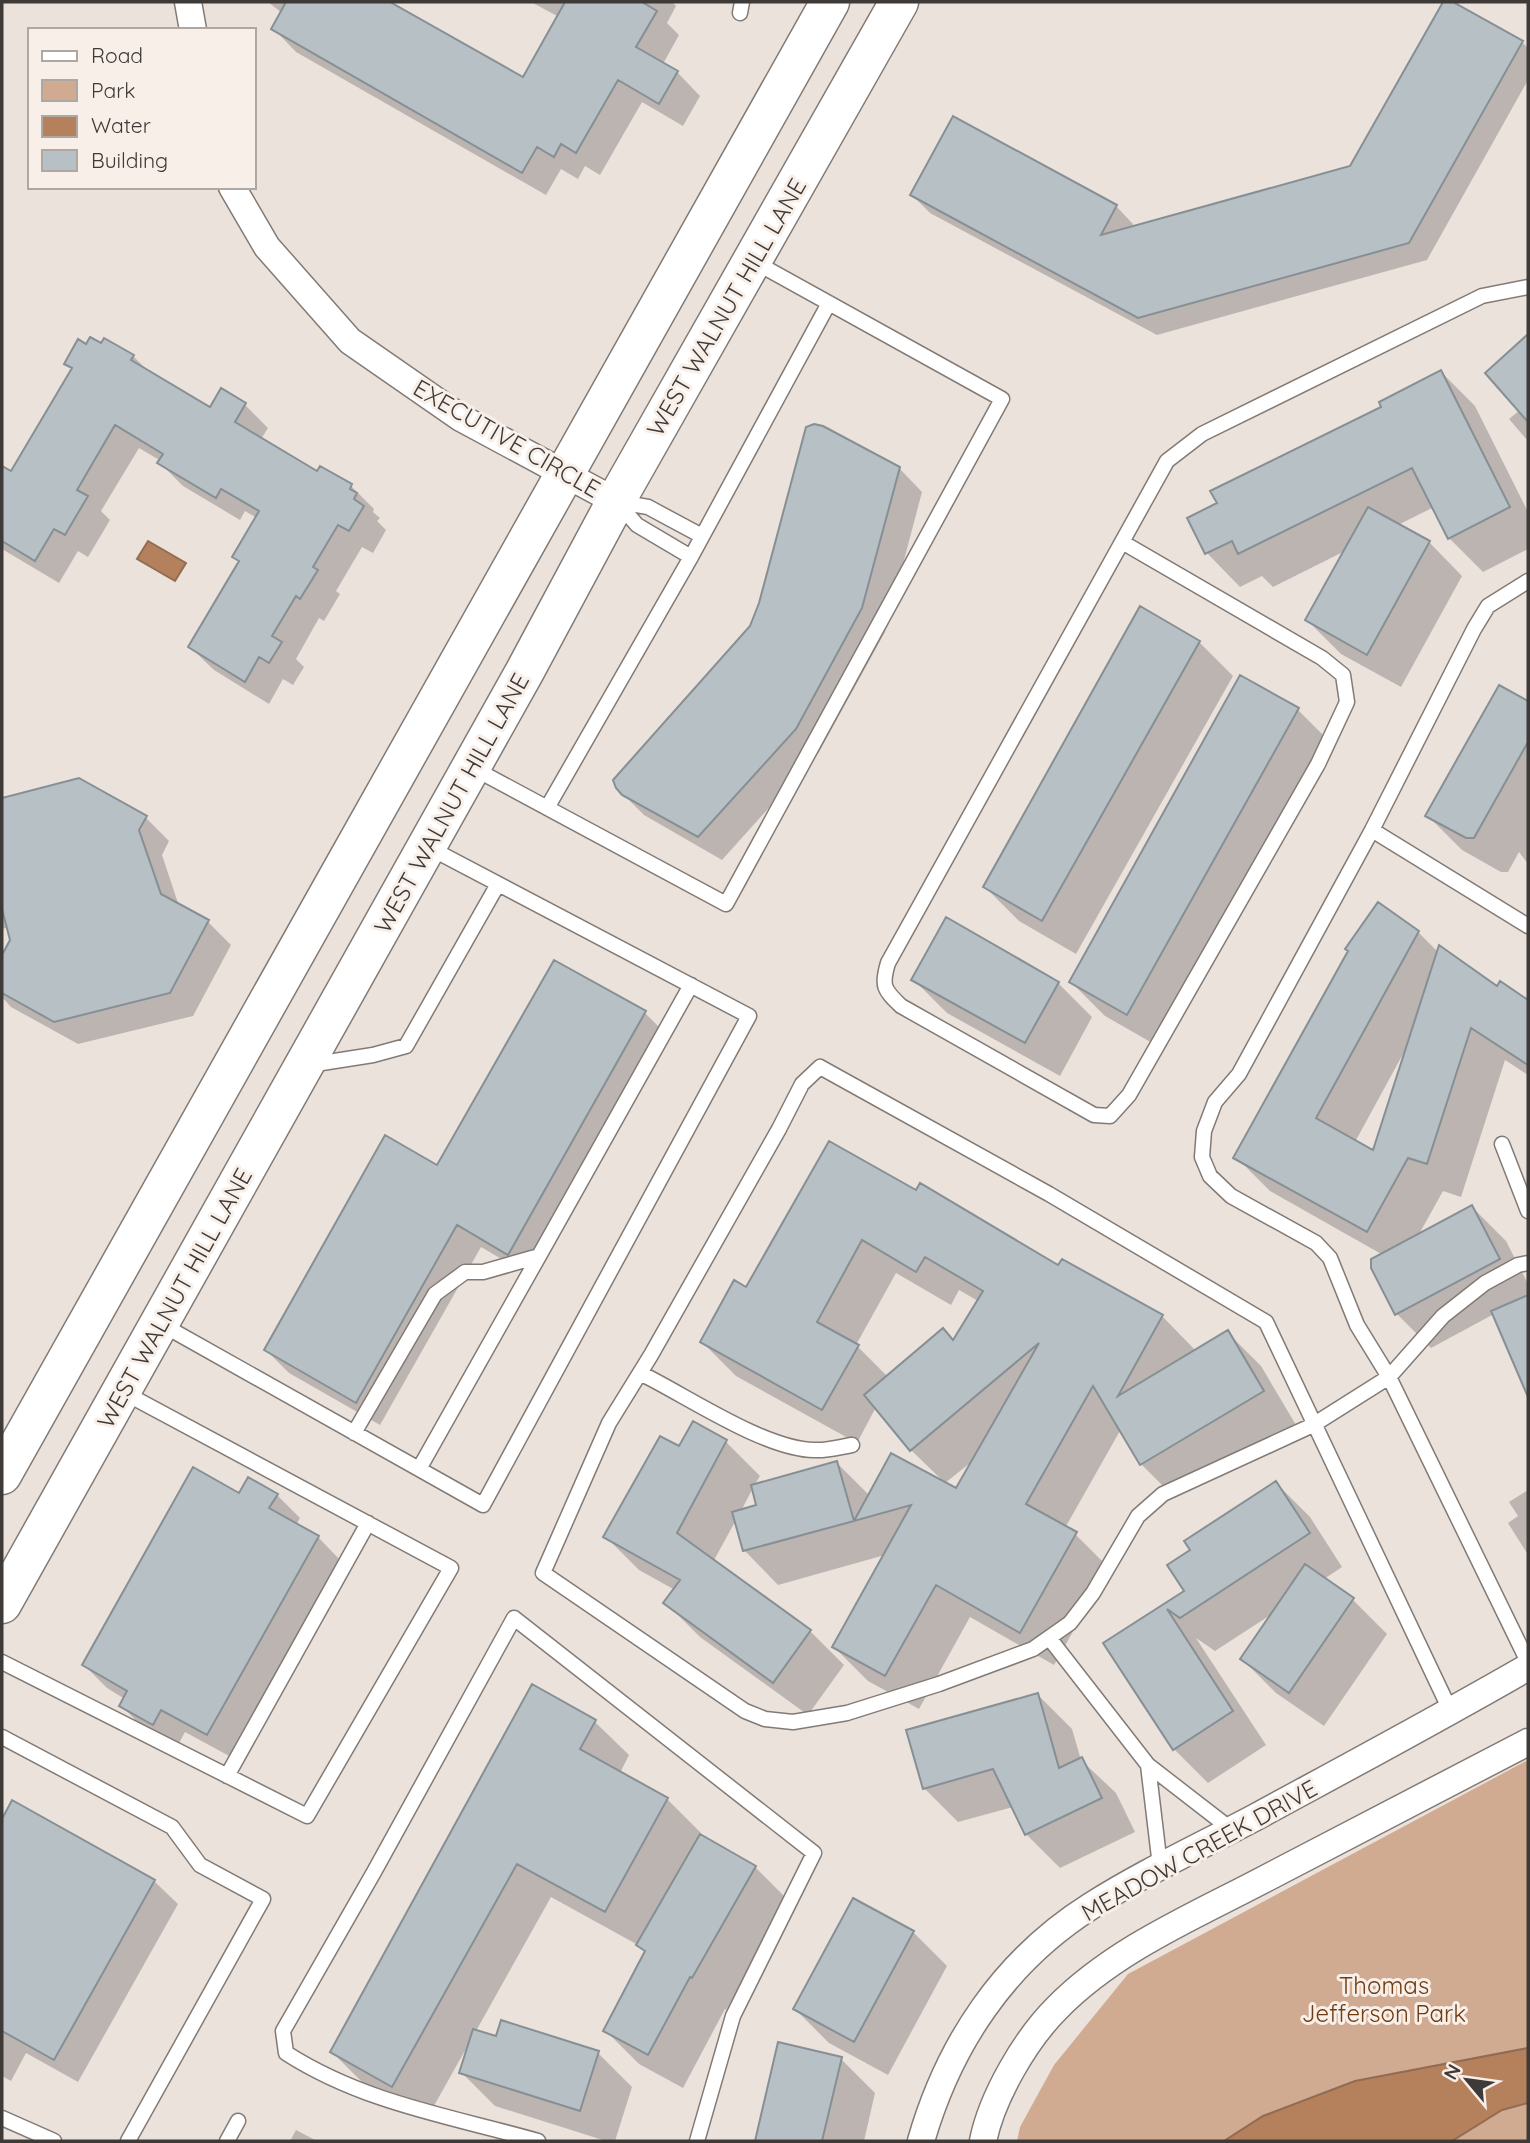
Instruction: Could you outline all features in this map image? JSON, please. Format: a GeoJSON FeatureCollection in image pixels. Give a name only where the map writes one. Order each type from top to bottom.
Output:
{"type":"FeatureCollection","features":[{"type":"Feature","properties":{"kind":"main road"},"geometry":{"type":"LineString","coordinates":[[2,1475],[830,2]]}},
{"type":"Feature","properties":{"kind":"main road","name":"WEST WALNUT HILL LANE"},"geometry":{"type":"LineString","coordinates":[[2,1604],[472,767],[752,261],[900,2]]}},
{"type":"Feature","properties":{"kind":"street"},"geometry":{"type":"LineString","coordinates":[[188,2],[193,28]]}},
{"type":"Feature","properties":{"kind":"street","name":"EXECUTIVE CIRCLE"},"geometry":{"type":"LineString","coordinates":[[233,189],[267,247],[350,341],[461,418],[617,502]]}},
{"type":"Feature","properties":{"kind":"street","name":"MEADOW CREEK DRIVE"},"geometry":{"type":"LineString","coordinates":[[921,2141],[948,2067],[989,1999],[1008,1976],[1056,1931],[1090,1907],[1160,1866],[1451,1712],[1528,1665]]}},
{"type":"Feature","properties":{"kind":"street"},"geometry":{"type":"LineString","coordinates":[[984,2141],[986,2129],[1012,2067],[1056,2008],[1110,1963],[1197,1914],[1528,1742]]}},
{"type":"Feature","properties":{"kind":"lane"},"geometry":{"type":"LineString","coordinates":[[472,767],[726,904],[1002,399],[752,261]]}},
{"type":"Feature","properties":{"kind":"lane"},"geometry":{"type":"LineString","coordinates":[[1122,542],[1322,658],[1343,675],[1347,702],[1318,764],[1129,1095],[1110,1115],[1094,1115],[901,1006],[888,994],[883,981],[888,963],[1167,461],[1202,434],[1482,296],[1528,287]]}},
{"type":"Feature","properties":{"kind":"lane"},"geometry":{"type":"LineString","coordinates":[[547,808],[691,557],[830,303]]}},
{"type":"Feature","properties":{"kind":"lane"},"geometry":{"type":"LineString","coordinates":[[617,502],[648,507],[702,536]]}},
{"type":"Feature","properties":{"kind":"lane"},"geometry":{"type":"LineString","coordinates":[[617,502],[637,525],[691,557]]}},
{"type":"Feature","properties":{"kind":"lane"},"geometry":{"type":"LineString","coordinates":[[1528,581],[1488,606],[1474,629],[1372,830],[1239,1074],[1215,1102],[1204,1131],[1202,1157],[1210,1176],[1231,1196],[1315,1243],[1330,1258],[1357,1325],[1389,1377],[1528,1665]]}},
{"type":"Feature","properties":{"kind":"lane"},"geometry":{"type":"LineString","coordinates":[[1372,830],[1528,926]]}},
{"type":"Feature","properties":{"kind":"lane"},"geometry":{"type":"LineString","coordinates":[[159,1323],[483,1505],[749,1016],[427,847]]}},
{"type":"Feature","properties":{"kind":"lane"},"geometry":{"type":"LineString","coordinates":[[304,1066],[373,1055],[406,1046],[498,884]]}},
{"type":"Feature","properties":{"kind":"lane"},"geometry":{"type":"LineString","coordinates":[[419,1469],[691,985]]}},
{"type":"Feature","properties":{"kind":"lane"},"geometry":{"type":"LineString","coordinates":[[1451,1712],[1313,1425],[1266,1322],[1049,1194],[820,1067],[802,1084],[779,1129],[609,1423],[543,1573],[745,1711],[765,1719],[793,1723],[847,1713],[1022,1654],[1050,1639],[1070,1623],[1093,1593],[1138,1516],[1163,1494],[1313,1425],[1389,1377],[1443,1316],[1485,1283],[1518,1265],[1528,1263]]}},
{"type":"Feature","properties":{"kind":"lane"},"geometry":{"type":"LineString","coordinates":[[1502,1144],[1528,1211]]}},
{"type":"Feature","properties":{"kind":"lane"},"geometry":{"type":"LineString","coordinates":[[354,1433],[435,1294],[465,1272],[483,1272],[539,1256]]}},
{"type":"Feature","properties":{"kind":"lane"},"geometry":{"type":"LineString","coordinates":[[640,1373],[729,1420],[790,1447],[816,1451],[852,1445]]}},
{"type":"Feature","properties":{"kind":"lane"},"geometry":{"type":"LineString","coordinates":[[2,1662],[307,1816],[451,1568],[121,1391]]}},
{"type":"Feature","properties":{"kind":"lane"},"geometry":{"type":"LineString","coordinates":[[227,1776],[368,1523]]}},
{"type":"Feature","properties":{"kind":"lane"},"geometry":{"type":"LineString","coordinates":[[538,2141],[393,2104],[357,2091],[311,2069],[286,2053],[282,2031],[374,1872],[514,1618],[814,1853],[733,2016],[696,2141]]}},
{"type":"Feature","properties":{"kind":"lane"},"geometry":{"type":"LineString","coordinates":[[1050,1639],[1148,1765],[1232,1830]]}},
{"type":"Feature","properties":{"kind":"lane"},"geometry":{"type":"LineString","coordinates":[[2,1737],[172,1827],[200,1865],[264,1899],[128,2141]]}},
{"type":"Feature","properties":{"kind":"lane"},"geometry":{"type":"LineString","coordinates":[[1148,1765],[1160,1866]]}},
{"type":"Feature","properties":{"kind":"lane"},"geometry":{"type":"LineString","coordinates":[[2,2118],[54,2141]]}},
{"type":"Feature","properties":{"kind":"lane"},"geometry":{"type":"LineString","coordinates":[[227,2141],[238,2122]]}},
{"type":"Feature","properties":{"kind":"green space","name":"Thomas Jefferson Park"},"geometry":{"type":"Polygon","coordinates":[[[1528,1760],[1528,2141],[1017,2141],[1020,2127],[1054,2065],[1128,1974],[1528,1760]]]}},
{"type":"Feature","properties":{"kind":"water"},"geometry":{"type":"Polygon","coordinates":[[[148,541],[186,563],[175,581],[137,559],[148,541]]]}},
{"type":"Feature","properties":{"kind":"water"},"geometry":{"type":"Polygon","coordinates":[[[1528,2048],[1528,2103],[1502,2110],[1452,2141],[1224,2141],[1263,2116],[1355,2081],[1528,2048]]]}},
{"type":"Feature","properties":{"kind":"building"},"geometry":{"type":"Polygon","coordinates":[[[286,2],[390,2],[523,77],[565,2],[642,2],[657,11],[636,47],[678,71],[659,104],[618,80],[576,153],[561,144],[554,157],[537,147],[522,173],[271,29],[286,2]]]}},
{"type":"Feature","properties":{"kind":"building"},"geometry":{"type":"Polygon","coordinates":[[[1443,2],[1453,2],[1523,41],[1409,243],[1138,318],[910,195],[953,116],[1117,205],[1101,235],[1350,166],[1443,2]]]}},
{"type":"Feature","properties":{"kind":"building"},"geometry":{"type":"Polygon","coordinates":[[[1528,334],[1528,422],[1485,373],[1528,334]]]}},
{"type":"Feature","properties":{"kind":"building"},"geometry":{"type":"Polygon","coordinates":[[[90,337],[101,343],[104,338],[134,355],[131,360],[210,407],[221,388],[246,403],[235,422],[317,471],[320,466],[352,484],[350,489],[357,493],[354,499],[364,506],[349,531],[338,525],[313,567],[318,570],[300,599],[296,596],[272,636],[282,642],[269,663],[259,657],[245,682],[188,647],[239,561],[232,557],[259,511],[221,489],[216,498],[157,463],[163,454],[115,425],[77,490],[88,496],[65,535],[54,529],[35,561],[2,541],[2,466],[11,471],[72,368],[64,364],[78,339],[86,344],[90,337]]]}},
{"type":"Feature","properties":{"kind":"building"},"geometry":{"type":"Polygon","coordinates":[[[1441,370],[1510,507],[1448,539],[1412,468],[1238,554],[1232,541],[1205,554],[1187,518],[1217,503],[1210,491],[1381,407],[1379,402],[1441,370]]]}},
{"type":"Feature","properties":{"kind":"building"},"geometry":{"type":"Polygon","coordinates":[[[814,424],[823,426],[900,467],[862,608],[796,729],[698,837],[622,795],[613,780],[750,626],[759,603],[806,427],[814,424]]]}},
{"type":"Feature","properties":{"kind":"building"},"geometry":{"type":"Polygon","coordinates":[[[1368,507],[1430,541],[1367,655],[1305,620],[1368,507]]]}},
{"type":"Feature","properties":{"kind":"building"},"geometry":{"type":"Polygon","coordinates":[[[1140,606],[1200,641],[1042,921],[983,887],[1140,606]]]}},
{"type":"Feature","properties":{"kind":"building"},"geometry":{"type":"Polygon","coordinates":[[[1240,675],[1299,708],[1127,1015],[1069,982],[1240,675]]]}},
{"type":"Feature","properties":{"kind":"building"},"geometry":{"type":"Polygon","coordinates":[[[1499,685],[1528,701],[1528,742],[1474,838],[1466,838],[1425,816],[1499,685]]]}},
{"type":"Feature","properties":{"kind":"building"},"geometry":{"type":"Polygon","coordinates":[[[79,778],[147,816],[139,830],[161,894],[209,920],[170,993],[54,1022],[2,993],[2,955],[10,940],[2,909],[2,798],[79,778]]]}},
{"type":"Feature","properties":{"kind":"building"},"geometry":{"type":"Polygon","coordinates":[[[1378,902],[1419,931],[1316,1118],[1373,1150],[1439,945],[1497,986],[1500,981],[1528,1000],[1528,1065],[1471,1028],[1427,1164],[1408,1158],[1367,1232],[1233,1158],[1348,951],[1345,949],[1378,902]]]}},
{"type":"Feature","properties":{"kind":"building"},"geometry":{"type":"Polygon","coordinates":[[[946,917],[1059,982],[1025,1043],[911,980],[946,917]]]}},
{"type":"Feature","properties":{"kind":"building"},"geometry":{"type":"Polygon","coordinates":[[[554,960],[646,1011],[508,1255],[457,1225],[356,1403],[264,1350],[385,1135],[437,1165],[554,960]]]}},
{"type":"Feature","properties":{"kind":"building"},"geometry":{"type":"Polygon","coordinates":[[[829,1141],[916,1190],[920,1183],[1058,1265],[1062,1259],[1163,1315],[1118,1396],[1228,1330],[1264,1391],[1140,1465],[1093,1386],[1026,1504],[1077,1532],[1020,1633],[936,1585],[885,1676],[832,1647],[911,1505],[854,1521],[891,1453],[956,1488],[1039,1343],[910,1451],[864,1395],[943,1328],[953,1340],[983,1291],[925,1257],[916,1272],[862,1240],[817,1322],[859,1345],[822,1410],[700,1342],[734,1280],[746,1287],[829,1141]]]}},
{"type":"Feature","properties":{"kind":"building"},"geometry":{"type":"Polygon","coordinates":[[[1472,1205],[1500,1259],[1395,1315],[1371,1268],[1371,1259],[1472,1205]]]}},
{"type":"Feature","properties":{"kind":"building"},"geometry":{"type":"Polygon","coordinates":[[[1528,1295],[1528,1397],[1491,1311],[1528,1295]]]}},
{"type":"Feature","properties":{"kind":"building"},"geometry":{"type":"Polygon","coordinates":[[[693,1421],[727,1440],[677,1533],[811,1630],[773,1683],[663,1603],[680,1580],[603,1537],[660,1436],[679,1446],[693,1421]]]}},
{"type":"Feature","properties":{"kind":"building"},"geometry":{"type":"Polygon","coordinates":[[[837,1461],[854,1521],[743,1551],[732,1512],[756,1505],[751,1485],[837,1461]]]}},
{"type":"Feature","properties":{"kind":"building"},"geometry":{"type":"Polygon","coordinates":[[[193,1467],[239,1493],[248,1477],[278,1494],[269,1508],[319,1536],[207,1735],[161,1710],[153,1725],[119,1706],[127,1691],[82,1665],[193,1467]]]}},
{"type":"Feature","properties":{"kind":"building"},"geometry":{"type":"Polygon","coordinates":[[[1276,1481],[1310,1533],[1180,1618],[1167,1609],[1233,1711],[1173,1750],[1103,1643],[1184,1591],[1167,1565],[1190,1550],[1184,1541],[1276,1481]]]}},
{"type":"Feature","properties":{"kind":"building"},"geometry":{"type":"Polygon","coordinates":[[[1305,1564],[1354,1598],[1289,1693],[1240,1659],[1305,1564]]]}},
{"type":"Feature","properties":{"kind":"building"},"geometry":{"type":"Polygon","coordinates":[[[532,1684],[596,1720],[580,1749],[668,1798],[605,1912],[517,1864],[392,2087],[330,2052],[532,1684]]]}},
{"type":"Feature","properties":{"kind":"building"},"geometry":{"type":"Polygon","coordinates":[[[1038,1693],[1059,1768],[1082,1757],[1102,1798],[1025,1835],[993,1769],[923,1789],[906,1730],[1038,1693]]]}},
{"type":"Feature","properties":{"kind":"building"},"geometry":{"type":"Polygon","coordinates":[[[12,1800],[155,1880],[54,2060],[2,2031],[2,1819],[12,1800]]]}},
{"type":"Feature","properties":{"kind":"building"},"geometry":{"type":"Polygon","coordinates":[[[700,1834],[756,1866],[692,1978],[690,1977],[648,2055],[603,2031],[645,1951],[636,1945],[700,1834]]]}},
{"type":"Feature","properties":{"kind":"building"},"geometry":{"type":"Polygon","coordinates":[[[853,1898],[914,1931],[854,2042],[793,2009],[853,1898]]]}},
{"type":"Feature","properties":{"kind":"building"},"geometry":{"type":"Polygon","coordinates":[[[501,2020],[599,2051],[580,2111],[459,2073],[473,2029],[496,2036],[501,2020]]]}},
{"type":"Feature","properties":{"kind":"building"},"geometry":{"type":"Polygon","coordinates":[[[778,2042],[842,2057],[822,2141],[755,2141],[778,2042]]]}}]}
